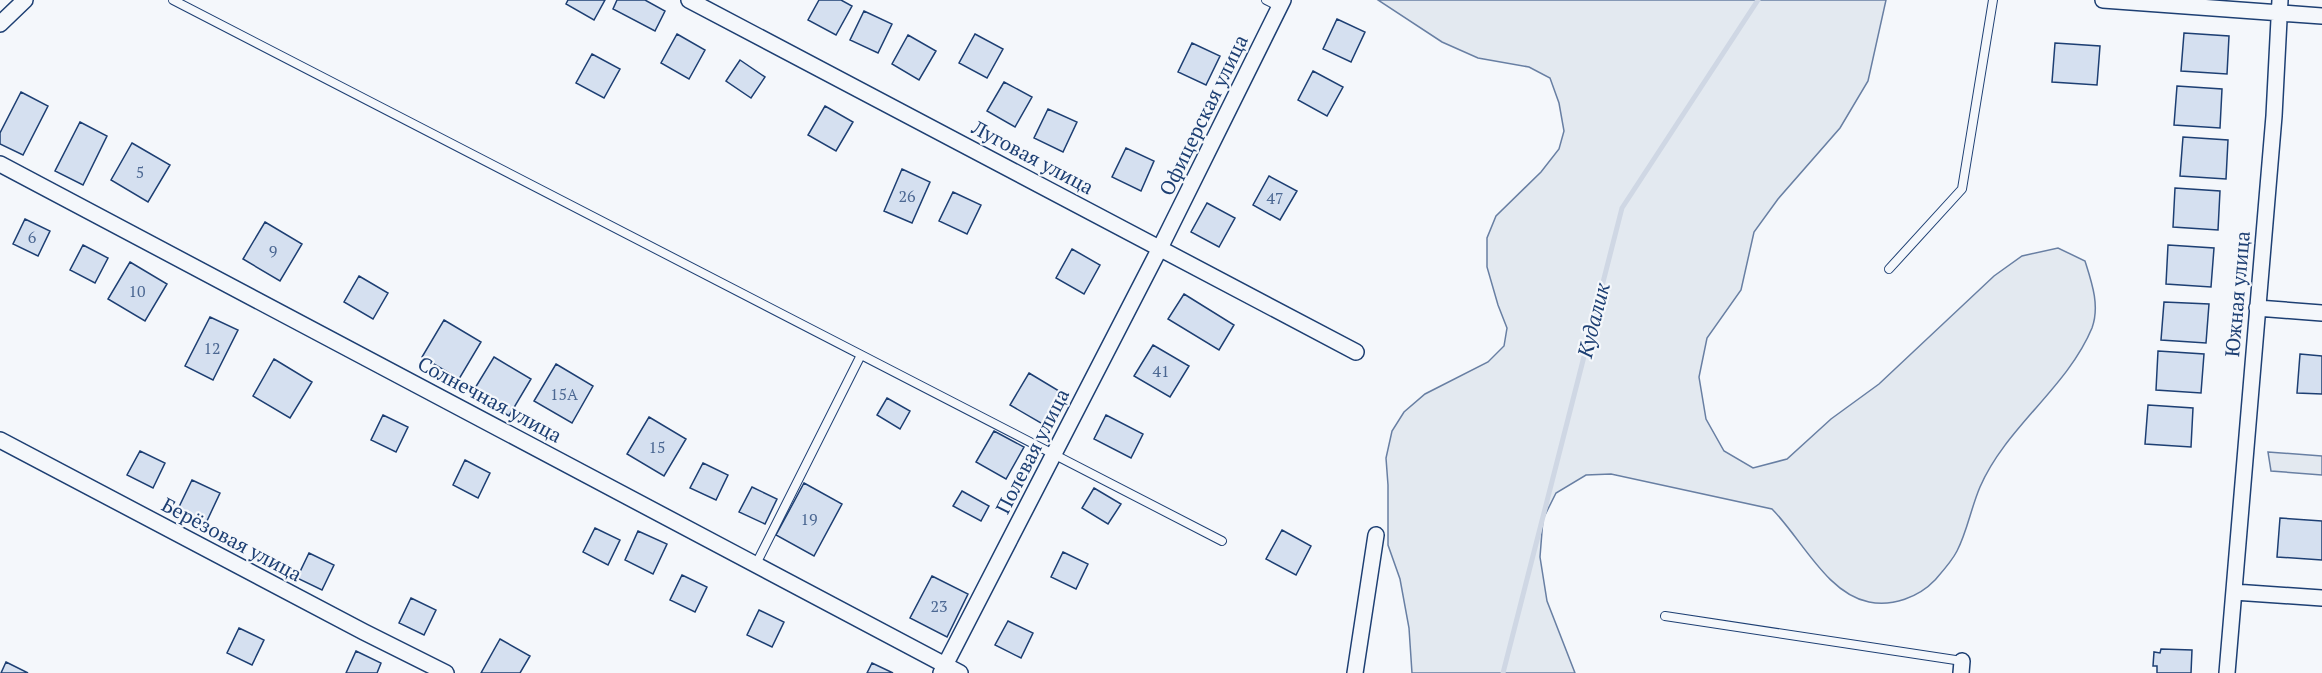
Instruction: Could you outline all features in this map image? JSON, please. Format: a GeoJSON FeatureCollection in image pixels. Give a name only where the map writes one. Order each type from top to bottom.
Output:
{"type":"FeatureCollection","features":[{"type":"Feature","properties":{"kind":"street"},"geometry":{"type":"LineString","coordinates":[[0,24],[25,0]]}},
{"type":"Feature","properties":{"kind":"street","name":"Луговая улица"},"geometry":{"type":"LineString","coordinates":[[690,0],[1356,352]]}},
{"type":"Feature","properties":{"kind":"street"},"geometry":{"type":"LineString","coordinates":[[2103,0],[2279,6],[2322,16]]}},
{"type":"Feature","properties":{"kind":"street","name":"Офицерская улица"},"geometry":{"type":"LineString","coordinates":[[1160,249],[1276,2]]}},
{"type":"Feature","properties":{"kind":"street","name":"Южная улица"},"geometry":{"type":"LineString","coordinates":[[2228,673],[2274,116],[2279,6]]}},
{"type":"Feature","properties":{"kind":"street","name":"Солнечная улица"},"geometry":{"type":"LineString","coordinates":[[0,164],[756,564],[943,669],[960,673]]}},
{"type":"Feature","properties":{"kind":"street","name":"Полевая улица"},"geometry":{"type":"LineString","coordinates":[[943,669],[1160,249]]}},
{"type":"Feature","properties":{"kind":"street"},"geometry":{"type":"LineString","coordinates":[[2257,308],[2322,314]]}},
{"type":"Feature","properties":{"kind":"street","name":"Берёзовая улица"},"geometry":{"type":"LineString","coordinates":[[0,440],[446,673]]}},
{"type":"Feature","properties":{"kind":"street"},"geometry":{"type":"LineString","coordinates":[[1355,673],[1376,535]]}},
{"type":"Feature","properties":{"kind":"street"},"geometry":{"type":"LineString","coordinates":[[2234,592],[2322,598]]}},
{"type":"Feature","properties":{"kind":"lane"},"geometry":{"type":"LineString","coordinates":[[173,0],[1222,542]]}},
{"type":"Feature","properties":{"kind":"lane"},"geometry":{"type":"LineString","coordinates":[[1889,269],[1962,189],[1993,0]]}},
{"type":"Feature","properties":{"kind":"lane"},"geometry":{"type":"LineString","coordinates":[[756,564],[861,355]]}},
{"type":"Feature","properties":{"kind":"lane"},"geometry":{"type":"LineString","coordinates":[[1665,616],[1961,667]]}},
{"type":"Feature","properties":{"kind":"shaded area"},"geometry":{"type":"Polygon","coordinates":[[[1378,0],[1886,0],[1868,81],[1840,128],[1778,199],[1754,232],[1741,290],[1707,338],[1699,377],[1706,419],[1724,451],[1753,468],[1787,459],[1831,419],[1879,384],[1994,276],[2022,256],[2058,248],[2085,261],[2095,303],[2092,328],[2068,370],[2020,426],[1991,465],[1980,487],[1957,551],[1929,586],[1913,596],[1896,602],[1869,602],[1854,597],[1827,577],[1772,509],[1611,474],[1586,475],[1556,493],[1543,519],[1540,557],[1547,601],[1575,673],[1412,673],[1409,628],[1400,579],[1388,545],[1386,458],[1392,431],[1404,412],[1425,394],[1488,362],[1504,346],[1507,328],[1487,267],[1487,238],[1496,216],[1541,172],[1559,149],[1564,131],[1559,103],[1550,78],[1529,67],[1478,58],[1442,42],[1378,0]]]}},
{"type":"Feature","properties":{"kind":"shaded area"},"geometry":{"type":"Polygon","coordinates":[[[2268,452],[2322,456],[2322,475],[2271,471],[2268,452]]]}},
{"type":"Feature","properties":{"kind":"building"},"geometry":{"type":"Polygon","coordinates":[[[568,0],[605,0],[594,20],[566,4],[568,0]]]}},
{"type":"Feature","properties":{"kind":"building"},"geometry":{"type":"Polygon","coordinates":[[[617,0],[645,0],[665,11],[655,31],[613,9],[617,0]]]}},
{"type":"Feature","properties":{"kind":"building"},"geometry":{"type":"Polygon","coordinates":[[[819,0],[841,0],[852,6],[836,35],[808,20],[819,0]]]}},
{"type":"Feature","properties":{"kind":"building"},"geometry":{"type":"Polygon","coordinates":[[[864,11],[892,24],[878,53],[850,40],[864,11]]]}},
{"type":"Feature","properties":{"kind":"building"},"geometry":{"type":"Polygon","coordinates":[[[1337,19],[1365,32],[1351,62],[1323,49],[1337,19]]]}},
{"type":"Feature","properties":{"kind":"building"},"geometry":{"type":"Polygon","coordinates":[[[2184,33],[2229,36],[2227,74],[2181,71],[2184,33]]]}},
{"type":"Feature","properties":{"kind":"building"},"geometry":{"type":"Polygon","coordinates":[[[677,34],[705,50],[689,79],[661,63],[677,34]]]}},
{"type":"Feature","properties":{"kind":"building"},"geometry":{"type":"Polygon","coordinates":[[[975,34],[1003,49],[987,78],[959,63],[975,34]]]}},
{"type":"Feature","properties":{"kind":"building"},"geometry":{"type":"Polygon","coordinates":[[[908,35],[936,51],[919,80],[892,64],[908,35]]]}},
{"type":"Feature","properties":{"kind":"building"},"geometry":{"type":"Polygon","coordinates":[[[1192,43],[1220,56],[1206,85],[1178,72],[1192,43]]]}},
{"type":"Feature","properties":{"kind":"building"},"geometry":{"type":"Polygon","coordinates":[[[2055,43],[2100,46],[2097,85],[2052,82],[2055,43]]]}},
{"type":"Feature","properties":{"kind":"building"},"geometry":{"type":"Polygon","coordinates":[[[592,54],[620,69],[604,98],[576,83],[592,54]]]}},
{"type":"Feature","properties":{"kind":"building"},"geometry":{"type":"Polygon","coordinates":[[[740,60],[765,77],[751,98],[726,81],[740,60]]]}},
{"type":"Feature","properties":{"kind":"building"},"geometry":{"type":"Polygon","coordinates":[[[1313,71],[1343,87],[1327,116],[1298,100],[1313,71]]]}},
{"type":"Feature","properties":{"kind":"building"},"geometry":{"type":"Polygon","coordinates":[[[1004,82],[1032,97],[1015,127],[987,111],[1004,82]]]}},
{"type":"Feature","properties":{"kind":"building"},"geometry":{"type":"Polygon","coordinates":[[[2177,86],[2222,89],[2220,128],[2174,125],[2177,86]]]}},
{"type":"Feature","properties":{"kind":"building"},"geometry":{"type":"Polygon","coordinates":[[[21,92],[48,106],[23,155],[0,144],[0,133],[21,92]]]}},
{"type":"Feature","properties":{"kind":"building"},"geometry":{"type":"Polygon","coordinates":[[[825,106],[853,122],[836,151],[808,135],[825,106]]]}},
{"type":"Feature","properties":{"kind":"building"},"geometry":{"type":"Polygon","coordinates":[[[1048,109],[1077,122],[1063,152],[1034,138],[1048,109]]]}},
{"type":"Feature","properties":{"kind":"building"},"geometry":{"type":"Polygon","coordinates":[[[80,122],[107,136],[83,185],[55,171],[80,122]]]}},
{"type":"Feature","properties":{"kind":"building"},"geometry":{"type":"Polygon","coordinates":[[[2183,137],[2228,140],[2226,179],[2180,176],[2183,137]]]}},
{"type":"Feature","properties":{"kind":"building"},"geometry":{"type":"Polygon","coordinates":[[[132,143],[170,165],[148,202],[111,180],[132,143]]]}},
{"type":"Feature","properties":{"kind":"building"},"geometry":{"type":"Polygon","coordinates":[[[1126,148],[1154,161],[1141,191],[1112,177],[1126,148]]]}},
{"type":"Feature","properties":{"kind":"building"},"geometry":{"type":"Polygon","coordinates":[[[902,169],[930,182],[912,223],[884,211],[902,169]]]}},
{"type":"Feature","properties":{"kind":"building"},"geometry":{"type":"Polygon","coordinates":[[[1269,176],[1297,191],[1280,220],[1253,205],[1269,176]]]}},
{"type":"Feature","properties":{"kind":"building"},"geometry":{"type":"Polygon","coordinates":[[[2175,188],[2220,191],[2218,230],[2173,227],[2175,188]]]}},
{"type":"Feature","properties":{"kind":"building"},"geometry":{"type":"Polygon","coordinates":[[[953,192],[981,205],[967,234],[939,221],[953,192]]]}},
{"type":"Feature","properties":{"kind":"building"},"geometry":{"type":"Polygon","coordinates":[[[1207,203],[1235,218],[1219,247],[1191,232],[1207,203]]]}},
{"type":"Feature","properties":{"kind":"building"},"geometry":{"type":"Polygon","coordinates":[[[25,219],[50,231],[38,256],[13,244],[25,219]]]}},
{"type":"Feature","properties":{"kind":"building"},"geometry":{"type":"Polygon","coordinates":[[[265,222],[302,244],[280,281],[243,259],[265,222]]]}},
{"type":"Feature","properties":{"kind":"building"},"geometry":{"type":"Polygon","coordinates":[[[83,245],[108,258],[95,283],[70,270],[83,245]]]}},
{"type":"Feature","properties":{"kind":"building"},"geometry":{"type":"Polygon","coordinates":[[[2168,245],[2214,248],[2211,287],[2166,284],[2168,245]]]}},
{"type":"Feature","properties":{"kind":"building"},"geometry":{"type":"Polygon","coordinates":[[[1072,249],[1100,265],[1084,294],[1056,278],[1072,249]]]}},
{"type":"Feature","properties":{"kind":"building"},"geometry":{"type":"Polygon","coordinates":[[[130,262],[167,284],[145,321],[108,299],[130,262]]]}},
{"type":"Feature","properties":{"kind":"building"},"geometry":{"type":"Polygon","coordinates":[[[359,276],[388,293],[373,319],[344,302],[359,276]]]}},
{"type":"Feature","properties":{"kind":"building"},"geometry":{"type":"Polygon","coordinates":[[[1184,294],[1234,325],[1219,350],[1168,319],[1184,294]]]}},
{"type":"Feature","properties":{"kind":"building"},"geometry":{"type":"Polygon","coordinates":[[[2164,302],[2209,304],[2206,343],[2161,340],[2164,302]]]}},
{"type":"Feature","properties":{"kind":"building"},"geometry":{"type":"Polygon","coordinates":[[[210,317],[238,330],[213,380],[185,366],[210,317]]]}},
{"type":"Feature","properties":{"kind":"building"},"geometry":{"type":"Polygon","coordinates":[[[444,320],[481,342],[459,379],[422,357],[444,320]]]}},
{"type":"Feature","properties":{"kind":"building"},"geometry":{"type":"Polygon","coordinates":[[[1153,345],[1189,366],[1170,397],[1134,376],[1153,345]]]}},
{"type":"Feature","properties":{"kind":"building"},"geometry":{"type":"Polygon","coordinates":[[[2158,351],[2204,354],[2201,393],[2156,390],[2158,351]]]}},
{"type":"Feature","properties":{"kind":"building"},"geometry":{"type":"Polygon","coordinates":[[[2300,354],[2322,356],[2322,394],[2297,393],[2300,354]]]}},
{"type":"Feature","properties":{"kind":"building"},"geometry":{"type":"Polygon","coordinates":[[[494,357],[531,379],[509,416],[472,393],[494,357]]]}},
{"type":"Feature","properties":{"kind":"building"},"geometry":{"type":"Polygon","coordinates":[[[274,359],[312,382],[290,418],[253,396],[274,359]]]}},
{"type":"Feature","properties":{"kind":"building"},"geometry":{"type":"Polygon","coordinates":[[[556,364],[593,386],[572,423],[534,401],[556,364]]]}},
{"type":"Feature","properties":{"kind":"building"},"geometry":{"type":"Polygon","coordinates":[[[1029,373],[1064,394],[1046,426],[1010,405],[1029,373]]]}},
{"type":"Feature","properties":{"kind":"building"},"geometry":{"type":"Polygon","coordinates":[[[887,398],[910,411],[900,429],[877,415],[887,398]]]}},
{"type":"Feature","properties":{"kind":"building"},"geometry":{"type":"Polygon","coordinates":[[[2148,405],[2193,408],[2191,447],[2145,444],[2148,405]]]}},
{"type":"Feature","properties":{"kind":"building"},"geometry":{"type":"Polygon","coordinates":[[[383,415],[408,427],[396,452],[371,440],[383,415]]]}},
{"type":"Feature","properties":{"kind":"building"},"geometry":{"type":"Polygon","coordinates":[[[1106,415],[1143,434],[1131,458],[1094,439],[1106,415]]]}},
{"type":"Feature","properties":{"kind":"building"},"geometry":{"type":"Polygon","coordinates":[[[649,417],[686,439],[664,476],[627,454],[649,417]]]}},
{"type":"Feature","properties":{"kind":"building"},"geometry":{"type":"Polygon","coordinates":[[[994,431],[1024,447],[1006,479],[976,462],[994,431]]]}},
{"type":"Feature","properties":{"kind":"building"},"geometry":{"type":"Polygon","coordinates":[[[140,451],[165,463],[153,488],[127,475],[140,451]]]}},
{"type":"Feature","properties":{"kind":"building"},"geometry":{"type":"Polygon","coordinates":[[[465,460],[490,473],[478,498],[453,485],[465,460]]]}},
{"type":"Feature","properties":{"kind":"building"},"geometry":{"type":"Polygon","coordinates":[[[703,463],[728,475],[716,500],[690,488],[703,463]]]}},
{"type":"Feature","properties":{"kind":"building"},"geometry":{"type":"Polygon","coordinates":[[[192,480],[220,493],[206,523],[178,509],[192,480]]]}},
{"type":"Feature","properties":{"kind":"building"},"geometry":{"type":"Polygon","coordinates":[[[804,483],[842,504],[814,556],[776,535],[804,483]]]}},
{"type":"Feature","properties":{"kind":"building"},"geometry":{"type":"Polygon","coordinates":[[[752,487],[777,499],[765,524],[739,512],[752,487]]]}},
{"type":"Feature","properties":{"kind":"building"},"geometry":{"type":"Polygon","coordinates":[[[1094,488],[1121,504],[1108,524],[1082,508],[1094,488]]]}},
{"type":"Feature","properties":{"kind":"building"},"geometry":{"type":"Polygon","coordinates":[[[962,491],[989,506],[981,521],[953,506],[962,491]]]}},
{"type":"Feature","properties":{"kind":"building"},"geometry":{"type":"Polygon","coordinates":[[[2280,518],[2322,521],[2322,560],[2277,557],[2280,518]]]}},
{"type":"Feature","properties":{"kind":"building"},"geometry":{"type":"Polygon","coordinates":[[[595,528],[620,540],[608,565],[583,552],[595,528]]]}},
{"type":"Feature","properties":{"kind":"building"},"geometry":{"type":"Polygon","coordinates":[[[1282,530],[1311,546],[1296,575],[1266,559],[1282,530]]]}},
{"type":"Feature","properties":{"kind":"building"},"geometry":{"type":"Polygon","coordinates":[[[638,531],[667,544],[653,574],[625,560],[638,531]]]}},
{"type":"Feature","properties":{"kind":"building"},"geometry":{"type":"Polygon","coordinates":[[[1063,552],[1088,564],[1076,589],[1051,577],[1063,552]]]}},
{"type":"Feature","properties":{"kind":"building"},"geometry":{"type":"Polygon","coordinates":[[[309,553],[334,565],[322,590],[297,578],[309,553]]]}},
{"type":"Feature","properties":{"kind":"building"},"geometry":{"type":"Polygon","coordinates":[[[682,575],[707,587],[695,612],[670,600],[682,575]]]}},
{"type":"Feature","properties":{"kind":"building"},"geometry":{"type":"Polygon","coordinates":[[[932,576],[968,594],[947,637],[910,618],[932,576]]]}},
{"type":"Feature","properties":{"kind":"building"},"geometry":{"type":"Polygon","coordinates":[[[411,598],[436,610],[424,635],[399,623],[411,598]]]}},
{"type":"Feature","properties":{"kind":"building"},"geometry":{"type":"Polygon","coordinates":[[[759,610],[784,622],[772,647],[747,635],[759,610]]]}},
{"type":"Feature","properties":{"kind":"building"},"geometry":{"type":"Polygon","coordinates":[[[1008,621],[1033,633],[1021,658],[995,645],[1008,621]]]}},
{"type":"Feature","properties":{"kind":"building"},"geometry":{"type":"Polygon","coordinates":[[[239,628],[264,640],[252,665],[227,653],[239,628]]]}},
{"type":"Feature","properties":{"kind":"building"},"geometry":{"type":"Polygon","coordinates":[[[500,639],[530,656],[520,673],[481,673],[500,639]]]}},
{"type":"Feature","properties":{"kind":"building"},"geometry":{"type":"Polygon","coordinates":[[[2161,649],[2192,650],[2191,673],[2157,673],[2157,666],[2153,666],[2154,652],[2160,653],[2161,649]]]}},
{"type":"Feature","properties":{"kind":"building"},"geometry":{"type":"Polygon","coordinates":[[[356,651],[381,663],[377,673],[346,673],[356,651]]]}},
{"type":"Feature","properties":{"kind":"building"},"geometry":{"type":"Polygon","coordinates":[[[6,662],[28,673],[1,673],[6,662]]]}},
{"type":"Feature","properties":{"kind":"building"},"geometry":{"type":"Polygon","coordinates":[[[872,663],[893,673],[867,673],[872,663]]]}},
{"type":"Feature","properties":{"kind":"waterway","name":"Кудалик"},"geometry":{"type":"LineString","coordinates":[[1503,673],[1622,208],[1758,0]]}}]}
